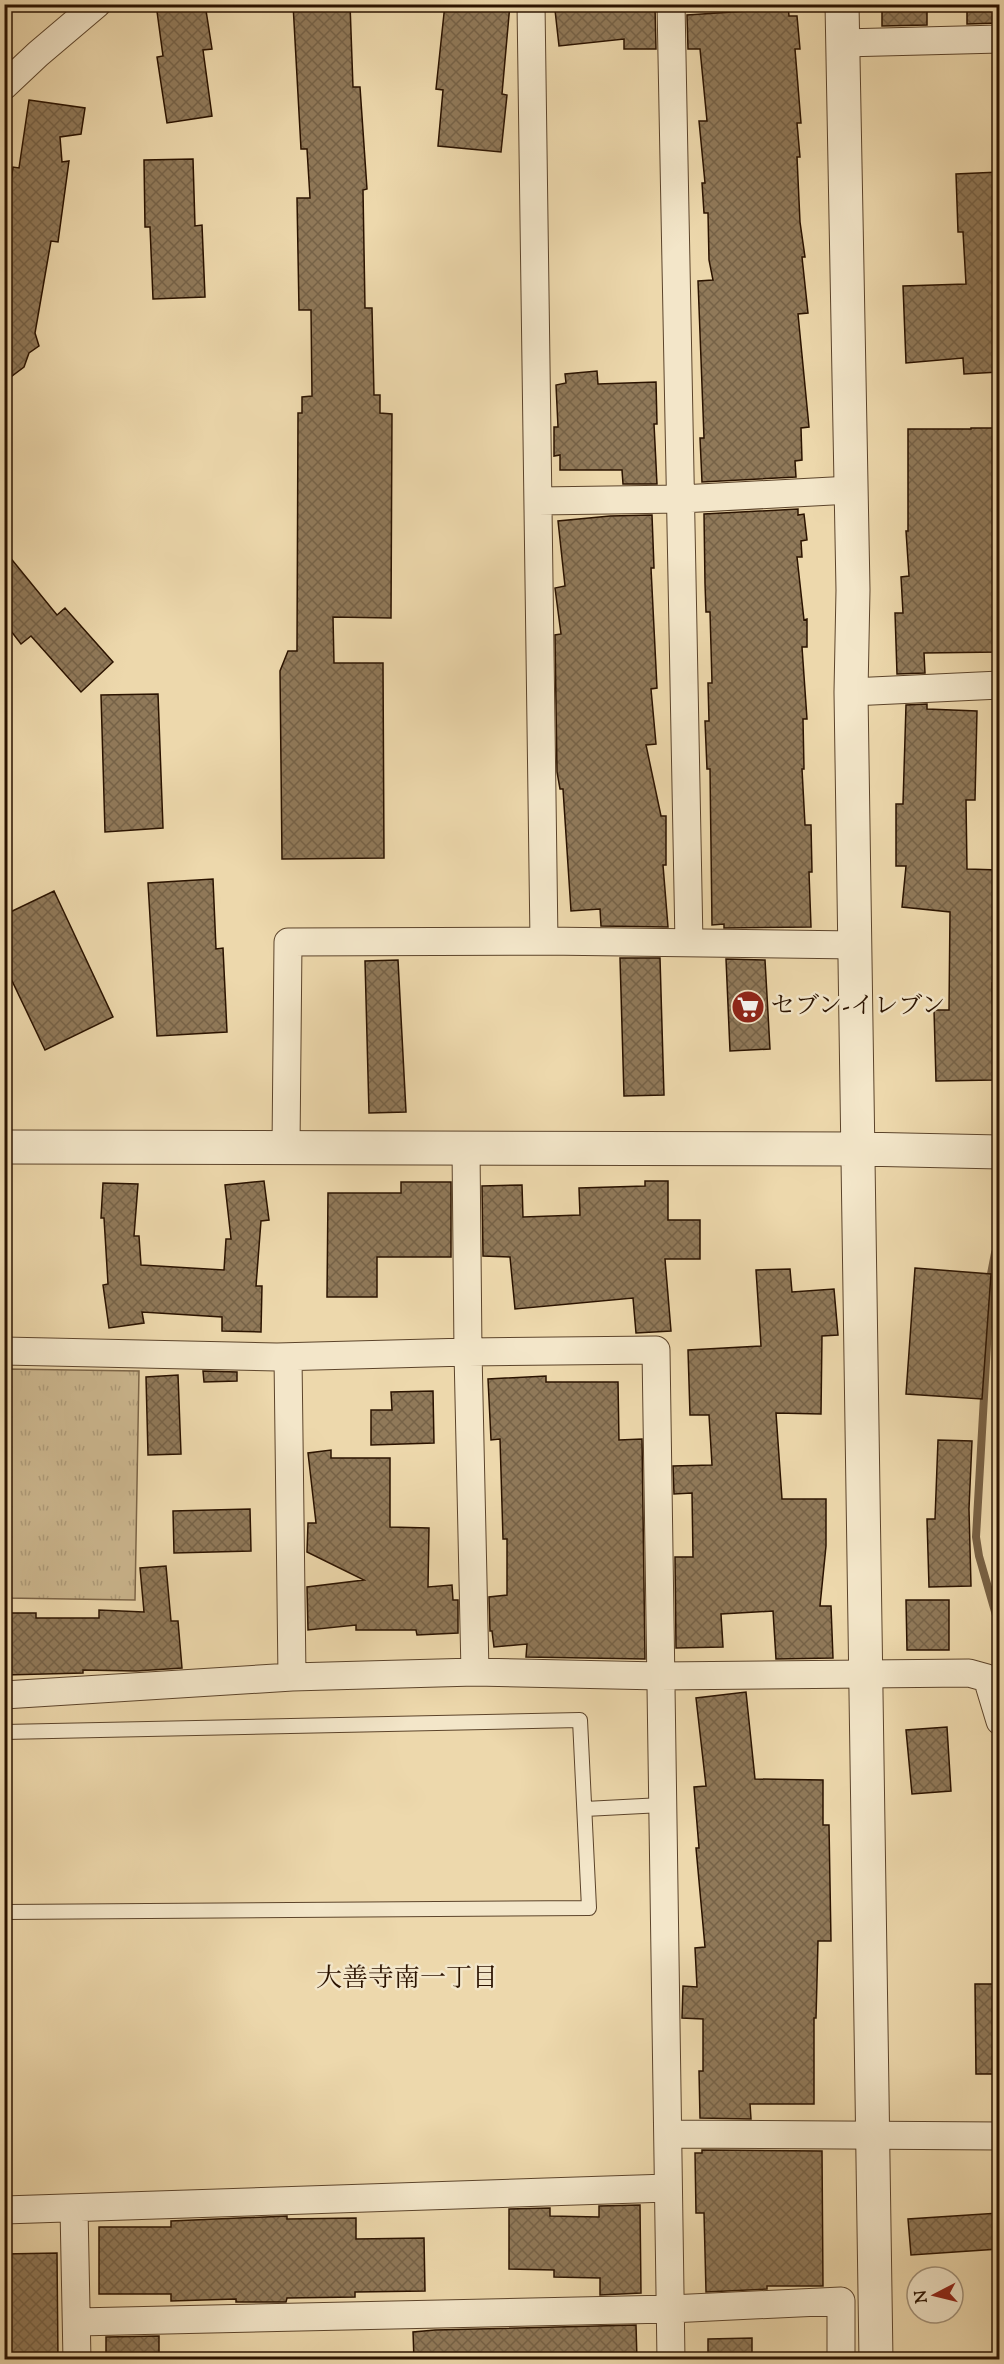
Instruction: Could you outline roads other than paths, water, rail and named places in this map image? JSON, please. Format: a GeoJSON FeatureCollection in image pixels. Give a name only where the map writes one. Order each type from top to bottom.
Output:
{"type":"FeatureCollection","features":[{"type":"Feature","properties":{"kind":"street"},"geometry":{"type":"LineString","coordinates":[[4,86],[97,4]]}},
{"type":"Feature","properties":{"kind":"street"},"geometry":{"type":"LineString","coordinates":[[531,4],[543,941]]}},
{"type":"Feature","properties":{"kind":"street"},"geometry":{"type":"LineString","coordinates":[[671,4],[689,943]]}},
{"type":"Feature","properties":{"kind":"street"},"geometry":{"type":"LineString","coordinates":[[842,4],[851,490],[851,692],[876,2360]]}},
{"type":"Feature","properties":{"kind":"street"},"geometry":{"type":"LineString","coordinates":[[843,43],[999,39]]}},
{"type":"Feature","properties":{"kind":"street"},"geometry":{"type":"LineString","coordinates":[[538,501],[681,500],[851,490]]}},
{"type":"Feature","properties":{"kind":"street"},"geometry":{"type":"LineString","coordinates":[[851,692],[999,684]]}},
{"type":"Feature","properties":{"kind":"street"},"geometry":{"type":"LineString","coordinates":[[286,1148],[288,942],[543,941],[856,945]]}},
{"type":"Feature","properties":{"kind":"street"},"geometry":{"type":"LineString","coordinates":[[4,1147],[859,1149],[999,1152]]}},
{"type":"Feature","properties":{"kind":"street"},"geometry":{"type":"LineString","coordinates":[[466,1148],[475,1672]]}},
{"type":"Feature","properties":{"kind":"street"},"geometry":{"type":"LineString","coordinates":[[4,1352],[288,1357],[656,1350],[671,2360]]}},
{"type":"Feature","properties":{"kind":"street"},"geometry":{"type":"LineString","coordinates":[[288,1357],[292,1677]]}},
{"type":"Feature","properties":{"kind":"street"},"geometry":{"type":"LineString","coordinates":[[4,1695],[292,1677],[475,1672],[660,1676],[969,1673],[987,1678],[999,1721]]}},
{"type":"Feature","properties":{"kind":"street"},"geometry":{"type":"LineString","coordinates":[[668,2134],[999,2136]]}},
{"type":"Feature","properties":{"kind":"street"},"geometry":{"type":"LineString","coordinates":[[4,2210],[668,2188]]}},
{"type":"Feature","properties":{"kind":"street"},"geometry":{"type":"LineString","coordinates":[[74,2208],[77,2360]]}},
{"type":"Feature","properties":{"kind":"street"},"geometry":{"type":"LineString","coordinates":[[77,2322],[670,2310],[841,2301],[841,2360]]}},
{"type":"Feature","properties":{"kind":"lane"},"geometry":{"type":"LineString","coordinates":[[4,1732],[580,1720],[589,1908],[4,1912]]}},
{"type":"Feature","properties":{"kind":"lane"},"geometry":{"type":"LineString","coordinates":[[585,1809],[662,1805]]}},
{"type":"Feature","properties":{"kind":"waterway"},"geometry":{"type":"LineString","coordinates":[[995,1253],[991,1274],[976,1537],[979,1556],[1000,1629]]}},
{"type":"Feature","properties":{"kind":"place","name":"セブン-イレブン"},"geometry":{"type":"Point","coordinates":[748,1007]}},
{"type":"Feature","properties":{"kind":"district","name":"大善寺南一丁目"},"geometry":{"type":"Point","coordinates":[407,1979]}}]}
